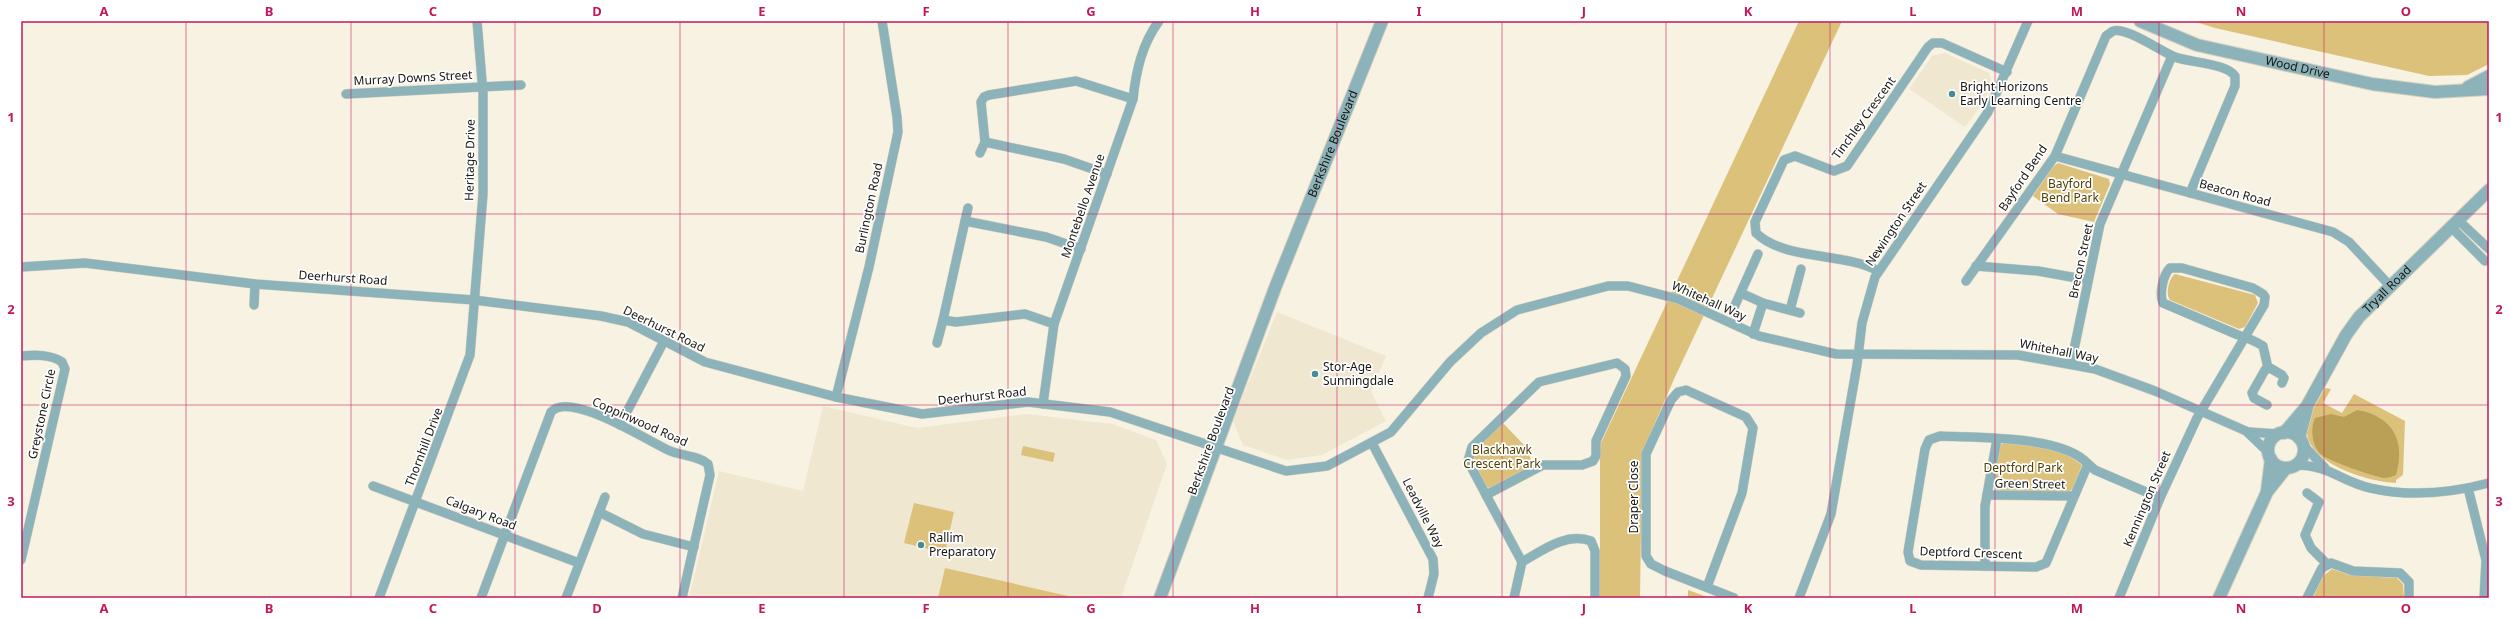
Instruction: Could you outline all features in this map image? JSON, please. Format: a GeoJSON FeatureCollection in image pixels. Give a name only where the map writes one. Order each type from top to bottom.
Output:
{"type":"FeatureCollection","features":[{"type":"Feature","properties":{"kind":"street","name":"Heritage Drive"},"geometry":{"type":"LineString","coordinates":[[474,300],[483,194],[482,87],[477,21]]}},
{"type":"Feature","properties":{"kind":"street","name":"Burlington Road"},"geometry":{"type":"LineString","coordinates":[[836,397],[869,267],[898,132],[882,21]]}},
{"type":"Feature","properties":{"kind":"street","name":"Montebello Avenue"},"geometry":{"type":"LineString","coordinates":[[1043,404],[1054,324],[1133,99],[1134,82],[1137,69],[1148,37],[1158,21]]}},
{"type":"Feature","properties":{"kind":"street","name":"Berkshire Boulevard"},"geometry":{"type":"LineString","coordinates":[[1154,598],[1212,446],[1382,21]]}},
{"type":"Feature","properties":{"kind":"street","name":"Newington Street"},"geometry":{"type":"LineString","coordinates":[[1800,598],[1831,514],[1862,323],[1878,271],[1988,112],[2007,72],[2028,21]]}},
{"type":"Feature","properties":{"kind":"street","name":"Wood Drive"},"geometry":{"type":"LineString","coordinates":[[2140,21],[2198,45],[2315,72],[2408,90],[2435,92],[2462,89],[2489,89]]}},
{"type":"Feature","properties":{"kind":"street","name":"Bayford Bend"},"geometry":{"type":"LineString","coordinates":[[1966,281],[2054,156],[2110,32],[2120,30],[2172,56],[2228,69],[2236,79],[2190,193]]}},
{"type":"Feature","properties":{"kind":"street","name":"Tinchley Crescent"},"geometry":{"type":"LineString","coordinates":[[1878,271],[1856,263],[1786,249],[1756,233],[1755,222],[1784,160],[1795,156],[1834,171],[1847,166],[1928,47],[1933,43],[1942,43],[2007,72]]}},
{"type":"Feature","properties":{"kind":"street","name":"Brecon Street"},"geometry":{"type":"LineString","coordinates":[[2071,364],[2100,224],[2172,56]]}},
{"type":"Feature","properties":{"kind":"street","name":"Wood Drive"},"geometry":{"type":"LineString","coordinates":[[2462,89],[2489,76]]}},
{"type":"Feature","properties":{"kind":"street"},"geometry":{"type":"LineString","coordinates":[[980,153],[985,142],[981,102],[986,96],[1076,81],[1133,99]]}},
{"type":"Feature","properties":{"kind":"street","name":"Murray Downs Street"},"geometry":{"type":"LineString","coordinates":[[346,94],[521,85]]}},
{"type":"Feature","properties":{"kind":"street"},"geometry":{"type":"LineString","coordinates":[[985,142],[1064,159],[1107,174]]}},
{"type":"Feature","properties":{"kind":"street","name":"Beacon Road"},"geometry":{"type":"LineString","coordinates":[[2054,156],[2333,232],[2349,242],[2391,287]]}},
{"type":"Feature","properties":{"kind":"street","name":"Tryall Road"},"geometry":{"type":"LineString","coordinates":[[2281,433],[2307,406],[2353,325],[2456,225],[2489,190]]}},
{"type":"Feature","properties":{"kind":"street"},"geometry":{"type":"LineString","coordinates":[[937,343],[968,208]]}},
{"type":"Feature","properties":{"kind":"street"},"geometry":{"type":"LineString","coordinates":[[965,221],[1042,236],[1081,249]]}},
{"type":"Feature","properties":{"kind":"street"},"geometry":{"type":"LineString","coordinates":[[2456,225],[2489,249]]}},
{"type":"Feature","properties":{"kind":"street"},"geometry":{"type":"LineString","coordinates":[[2456,225],[2485,261]]}},
{"type":"Feature","properties":{"kind":"street"},"geometry":{"type":"LineString","coordinates":[[1732,312],[1758,254]]}},
{"type":"Feature","properties":{"kind":"street","name":"Deerhurst Road"},"geometry":{"type":"LineString","coordinates":[[21,267],[85,263],[256,284],[474,300],[615,318],[706,362],[836,397],[922,414],[1018,403],[1043,404],[1116,413],[1212,446]]}},
{"type":"Feature","properties":{"kind":"street"},"geometry":{"type":"LineString","coordinates":[[1976,266],[2038,271],[2088,280]]}},
{"type":"Feature","properties":{"kind":"street"},"geometry":{"type":"LineString","coordinates":[[2245,337],[2265,301],[2260,291],[2177,267],[2167,271],[2161,297],[2163,303],[2263,346],[2268,368]]}},
{"type":"Feature","properties":{"kind":"street"},"geometry":{"type":"LineString","coordinates":[[1790,310],[1801,269]]}},
{"type":"Feature","properties":{"kind":"street"},"geometry":{"type":"LineString","coordinates":[[254,305],[256,284]]}},
{"type":"Feature","properties":{"kind":"street","name":"Whitehall Way"},"geometry":{"type":"LineString","coordinates":[[1212,446],[1276,469],[1296,471],[1328,466],[1372,443],[1396,428],[1434,378],[1476,337],[1510,313],[1526,306],[1612,285],[1628,286],[1670,295],[1753,334],[1836,354],[2018,354],[2071,364],[2115,375],[2246,431],[2281,433]]}},
{"type":"Feature","properties":{"kind":"street"},"geometry":{"type":"LineString","coordinates":[[1741,293],[1763,303],[1800,313]]}},
{"type":"Feature","properties":{"kind":"street","name":"Thornhill Drive"},"geometry":{"type":"LineString","coordinates":[[379,598],[468,360],[474,300]]}},
{"type":"Feature","properties":{"kind":"street"},"geometry":{"type":"LineString","coordinates":[[1753,334],[1763,303]]}},
{"type":"Feature","properties":{"kind":"street"},"geometry":{"type":"LineString","coordinates":[[943,320],[956,322],[1025,314],[1054,324]]}},
{"type":"Feature","properties":{"kind":"street","name":"Kennington Street"},"geometry":{"type":"LineString","coordinates":[[2120,598],[2160,498],[2201,411],[2245,337]]}},
{"type":"Feature","properties":{"kind":"street"},"geometry":{"type":"LineString","coordinates":[[620,425],[664,341]]}},
{"type":"Feature","properties":{"kind":"street","name":"Greystone Circle"},"geometry":{"type":"LineString","coordinates":[[21,356],[37,355],[57,359],[62,362],[65,369],[21,560]]}},
{"type":"Feature","properties":{"kind":"street"},"geometry":{"type":"LineString","coordinates":[[1486,496],[1543,465],[1582,465],[1593,461],[1596,456],[1596,441],[1626,376],[1624,366],[1614,363],[1556,376],[1535,385],[1469,452],[1469,465],[1522,562],[1514,598]]}},
{"type":"Feature","properties":{"kind":"street"},"geometry":{"type":"LineString","coordinates":[[2268,368],[2282,375],[2284,378],[2282,383]]}},
{"type":"Feature","properties":{"kind":"street"},"geometry":{"type":"LineString","coordinates":[[2267,405],[2254,398],[2252,393],[2264,370],[2268,368]]}},
{"type":"Feature","properties":{"kind":"street","name":"Draper Close"},"geometry":{"type":"LineString","coordinates":[[1707,587],[1742,493],[1753,428],[1750,420],[1743,415],[1693,391],[1682,390],[1671,400],[1646,454],[1646,552],[1648,560],[1658,569],[1707,587],[1720,595],[1734,598]]}},
{"type":"Feature","properties":{"kind":"street","name":"Coppinwood Road"},"geometry":{"type":"LineString","coordinates":[[481,598],[554,408],[562,406],[590,411],[668,450],[708,464],[710,474],[682,598]]}},
{"type":"Feature","properties":{"kind":"street","name":"Tryall Road"},"geometry":{"type":"LineString","coordinates":[[2301,442],[2307,406]]}},
{"type":"Feature","properties":{"kind":"street","name":"Whitehall Way"},"geometry":{"type":"LineString","coordinates":[[2246,431],[2270,456]]}},
{"type":"Feature","properties":{"kind":"street"},"geometry":{"type":"LineString","coordinates":[[2267,492],[2270,443],[2281,433],[2292,433],[2325,468]]}},
{"type":"Feature","properties":{"kind":"street","name":"Deptford Crescent"},"geometry":{"type":"LineString","coordinates":[[2088,464],[2073,496],[2048,560],[2043,565],[2036,567],[1915,564],[1910,560],[1908,552],[1925,450],[1929,440],[1940,436],[2016,439],[2060,448],[2081,457],[2095,470],[2160,498]]}},
{"type":"Feature","properties":{"kind":"street"},"geometry":{"type":"LineString","coordinates":[[1985,566],[1987,495],[1997,439]]}},
{"type":"Feature","properties":{"kind":"street"},"geometry":{"type":"LineString","coordinates":[[2219,598],[2267,492],[2290,466],[2302,458],[2301,442]]}},
{"type":"Feature","properties":{"kind":"street","name":"Leadville Way"},"geometry":{"type":"LineString","coordinates":[[1372,443],[1433,559],[1434,574],[1428,598]]}},
{"type":"Feature","properties":{"kind":"street","name":"Berkshire Boulevard"},"geometry":{"type":"LineString","coordinates":[[1160,598],[1212,446]]}},
{"type":"Feature","properties":{"kind":"street"},"geometry":{"type":"LineString","coordinates":[[2270,456],[2277,465],[2325,468],[2370,488],[2442,493],[2489,484]]}},
{"type":"Feature","properties":{"kind":"street","name":"Calgary Road"},"geometry":{"type":"LineString","coordinates":[[373,486],[579,563]]}},
{"type":"Feature","properties":{"kind":"street"},"geometry":{"type":"LineString","coordinates":[[2468,488],[2487,568],[2484,598]]}},
{"type":"Feature","properties":{"kind":"street"},"geometry":{"type":"LineString","coordinates":[[2307,493],[2319,502],[2305,535],[2306,540],[2327,564]]}},
{"type":"Feature","properties":{"kind":"street","name":"Green Street"},"geometry":{"type":"LineString","coordinates":[[1987,495],[2073,496]]}},
{"type":"Feature","properties":{"kind":"street"},"geometry":{"type":"LineString","coordinates":[[568,598],[579,563],[605,497]]}},
{"type":"Feature","properties":{"kind":"street"},"geometry":{"type":"LineString","coordinates":[[599,512],[643,534],[694,547]]}},
{"type":"Feature","properties":{"kind":"street"},"geometry":{"type":"LineString","coordinates":[[1522,562],[1561,541],[1583,539],[1591,541],[1595,551],[1595,598]]}},
{"type":"Feature","properties":{"kind":"street"},"geometry":{"type":"LineString","coordinates":[[2307,598],[2322,568],[2327,564],[2336,564],[2353,571],[2400,572],[2409,582],[2409,598]]}},
{"type":"Feature","properties":{"kind":"shaded area","name":"Bright Horizons Early Learning Centre"},"geometry":{"type":"Polygon","coordinates":[[[1945,53],[1989,73],[1992,82],[1985,100],[1965,127],[1909,89],[1932,56],[1945,53]]]}},
{"type":"Feature","properties":{"kind":"shaded area","name":"Stor-Age Sunningdale"},"geometry":{"type":"Polygon","coordinates":[[[1277,312],[1386,356],[1371,392],[1386,421],[1322,455],[1287,460],[1243,445],[1233,421],[1277,312]]]}},
{"type":"Feature","properties":{"kind":"shaded area","name":"Rallim Preparatory"},"geometry":{"type":"Polygon","coordinates":[[[823,406],[917,428],[1026,414],[1112,424],[1156,440],[1167,464],[1121,598],[689,598],[719,471],[803,491],[823,406]]]}},
{"type":"Feature","properties":{"kind":"shaded area"},"geometry":{"type":"Polygon","coordinates":[[[2357,410],[2380,418],[2388,424],[2394,432],[2398,441],[2399,451],[2399,463],[2396,475],[2384,478],[2371,475],[2327,458],[2319,452],[2316,447],[2312,432],[2315,418],[2331,414],[2344,417],[2357,410]]]}},
{"type":"Feature","properties":{"kind":"green space"},"geometry":{"type":"Polygon","coordinates":[[[1799,21],[1842,21],[1675,377],[1644,448],[1642,462],[1640,598],[1600,598],[1600,445],[1799,21]]]}},
{"type":"Feature","properties":{"kind":"green space"},"geometry":{"type":"Polygon","coordinates":[[[2193,21],[2489,21],[2489,64],[2467,75],[2429,76],[2215,28],[2193,21]]]}},
{"type":"Feature","properties":{"kind":"green space","name":"Bayford Bend Park"},"geometry":{"type":"Polygon","coordinates":[[[2058,163],[2109,179],[2110,184],[2094,222],[2058,214],[2033,196],[2053,167],[2058,163]]]}},
{"type":"Feature","properties":{"kind":"green space"},"geometry":{"type":"Polygon","coordinates":[[[2175,274],[2255,295],[2258,303],[2245,327],[2239,329],[2170,300],[2168,286],[2175,274]]]}},
{"type":"Feature","properties":{"kind":"green space"},"geometry":{"type":"Polygon","coordinates":[[[2325,388],[2331,389],[2323,403],[2342,413],[2354,394],[2405,421],[2403,475],[2396,480],[2396,483],[2370,479],[2355,474],[2326,460],[2315,451],[2309,440],[2307,427],[2312,412],[2325,388]]]}},
{"type":"Feature","properties":{"kind":"green space","name":"Blackhawk Crescent Park"},"geometry":{"type":"Polygon","coordinates":[[[1502,422],[1523,444],[1535,466],[1489,488],[1485,486],[1479,478],[1472,454],[1502,422]]]}},
{"type":"Feature","properties":{"kind":"green space","name":"Deptford Park"},"geometry":{"type":"Polygon","coordinates":[[[2005,442],[2036,445],[2065,454],[2074,459],[2082,465],[2073,488],[2069,492],[1997,491],[1993,483],[2000,445],[2005,442]]]}},
{"type":"Feature","properties":{"kind":"green space"},"geometry":{"type":"Polygon","coordinates":[[[1023,446],[1055,453],[1053,462],[1021,455],[1023,446]]]}},
{"type":"Feature","properties":{"kind":"green space"},"geometry":{"type":"Polygon","coordinates":[[[914,503],[954,512],[945,553],[904,543],[914,503]]]}},
{"type":"Feature","properties":{"kind":"green space"},"geometry":{"type":"Polygon","coordinates":[[[945,568],[1077,598],[938,598],[945,568]]]}},
{"type":"Feature","properties":{"kind":"green space"},"geometry":{"type":"Polygon","coordinates":[[[2332,569],[2350,575],[2397,578],[2403,584],[2404,598],[2313,598],[2323,576],[2332,569]]]}},
{"type":"Feature","properties":{"kind":"green space"},"geometry":{"type":"Polygon","coordinates":[[[1688,590],[1710,598],[1688,598],[1688,590]]]}},
{"type":"Feature","properties":{"kind":"place","name":"Bright Horizons Early Learning Centre"},"geometry":{"type":"Point","coordinates":[1952,94]}},
{"type":"Feature","properties":{"kind":"place","name":"Stor-Age Sunningdale"},"geometry":{"type":"Point","coordinates":[1315,374]}},
{"type":"Feature","properties":{"kind":"place","name":"Rallim Preparatory"},"geometry":{"type":"Point","coordinates":[921,545]}}]}
